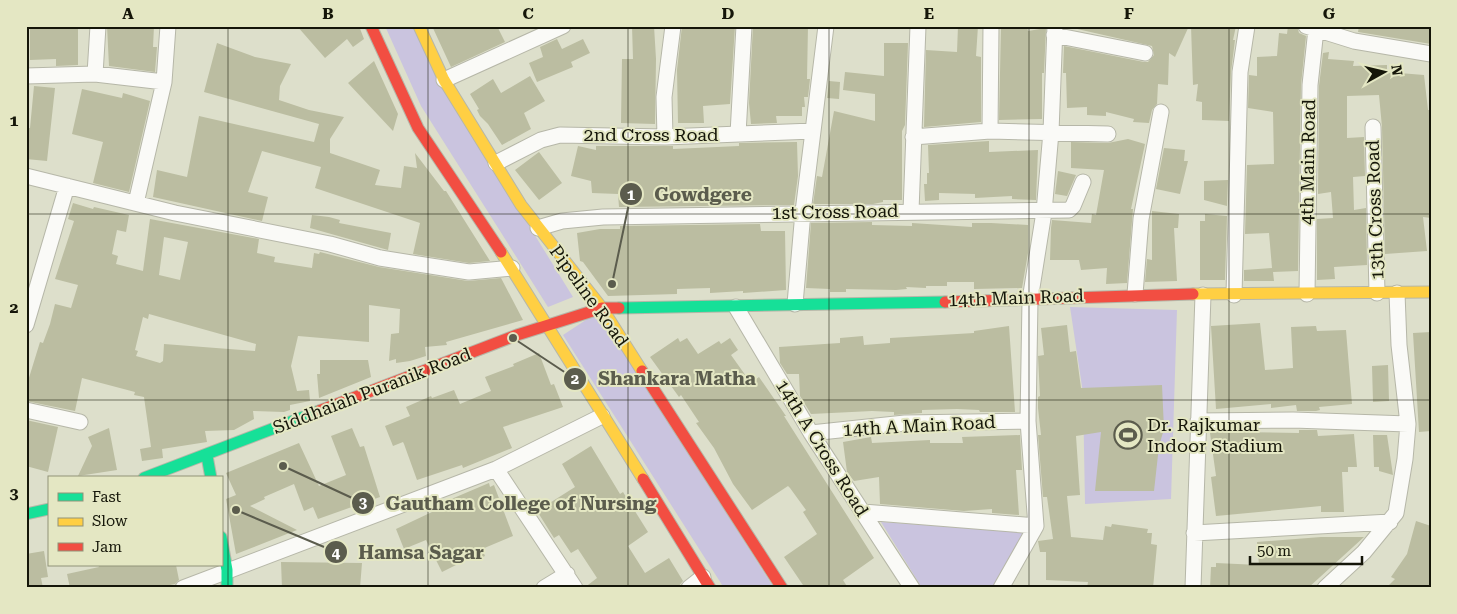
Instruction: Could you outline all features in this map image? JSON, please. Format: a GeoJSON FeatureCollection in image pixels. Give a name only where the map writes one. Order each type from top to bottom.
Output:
{"type":"FeatureCollection","features":[{"type":"Feature","properties":{"kind":"main road"},"geometry":{"type":"LineString","coordinates":[[371,26],[418,128],[512,268],[602,416],[707,582]]}},
{"type":"Feature","properties":{"kind":"main road","name":"Pipeline Road"},"geometry":{"type":"LineString","coordinates":[[419,26],[444,80],[496,163],[538,228],[602,308],[782,588]]}},
{"type":"Feature","properties":{"kind":"main road","name":"14th Main Road"},"geometry":{"type":"LineString","coordinates":[[602,308],[736,307],[795,304],[1030,300],[1135,294],[1203,296],[1431,292]]}},
{"type":"Feature","properties":{"kind":"main road","name":"Siddhaiah Puranik Road"},"geometry":{"type":"LineString","coordinates":[[150,476],[207,456],[376,388],[548,325],[602,308]]}},
{"type":"Feature","properties":{"kind":"main road"},"geometry":{"type":"LineString","coordinates":[[207,456],[211,476]]}},
{"type":"Feature","properties":{"kind":"main road"},"geometry":{"type":"LineString","coordinates":[[26,514],[48,509]]}},
{"type":"Feature","properties":{"kind":"main road"},"geometry":{"type":"LineString","coordinates":[[222,542],[227,570],[227,588]]}},
{"type":"Feature","properties":{"kind":"street"},"geometry":{"type":"LineString","coordinates":[[95,74],[98,26]]}},
{"type":"Feature","properties":{"kind":"street"},"geometry":{"type":"LineString","coordinates":[[136,203],[164,82],[168,26]]}},
{"type":"Feature","properties":{"kind":"street"},"geometry":{"type":"LineString","coordinates":[[444,80],[563,26]]}},
{"type":"Feature","properties":{"kind":"street"},"geometry":{"type":"LineString","coordinates":[[666,136],[664,97],[673,26]]}},
{"type":"Feature","properties":{"kind":"street"},"geometry":{"type":"LineString","coordinates":[[738,134],[744,26]]}},
{"type":"Feature","properties":{"kind":"street"},"geometry":{"type":"LineString","coordinates":[[795,304],[803,212],[826,26]]}},
{"type":"Feature","properties":{"kind":"street"},"geometry":{"type":"LineString","coordinates":[[911,211],[918,26]]}},
{"type":"Feature","properties":{"kind":"street"},"geometry":{"type":"LineString","coordinates":[[990,131],[991,26]]}},
{"type":"Feature","properties":{"kind":"street"},"geometry":{"type":"LineString","coordinates":[[1234,295],[1240,72],[1247,26]]}},
{"type":"Feature","properties":{"kind":"street"},"geometry":{"type":"LineString","coordinates":[[1311,28],[1355,34],[1431,54]]}},
{"type":"Feature","properties":{"kind":"street","name":"4th Main Road"},"geometry":{"type":"LineString","coordinates":[[1307,294],[1311,28]]}},
{"type":"Feature","properties":{"kind":"street"},"geometry":{"type":"LineString","coordinates":[[1001,588],[1036,526],[1028,421],[1030,300],[1044,212],[1051,132],[1054,30],[1145,53]]}},
{"type":"Feature","properties":{"kind":"street"},"geometry":{"type":"LineString","coordinates":[[26,76],[95,74],[164,82]]}},
{"type":"Feature","properties":{"kind":"street"},"geometry":{"type":"LineString","coordinates":[[1135,294],[1141,219],[1161,112]]}},
{"type":"Feature","properties":{"kind":"street","name":"13th Cross Road"},"geometry":{"type":"LineString","coordinates":[[1373,127],[1377,293]]}},
{"type":"Feature","properties":{"kind":"street","name":"2nd Cross Road"},"geometry":{"type":"LineString","coordinates":[[496,163],[523,149],[556,136],[666,136],[813,131]]}},
{"type":"Feature","properties":{"kind":"street"},"geometry":{"type":"LineString","coordinates":[[913,137],[990,131],[1108,134]]}},
{"type":"Feature","properties":{"kind":"street"},"geometry":{"type":"LineString","coordinates":[[26,176],[136,203],[330,244],[380,258],[469,272],[512,268]]}},
{"type":"Feature","properties":{"kind":"street","name":"1st Cross Road"},"geometry":{"type":"LineString","coordinates":[[538,228],[585,218],[803,212],[1044,212],[1069,210],[1073,206],[1083,182]]}},
{"type":"Feature","properties":{"kind":"street"},"geometry":{"type":"LineString","coordinates":[[26,325],[67,186]]}},
{"type":"Feature","properties":{"kind":"street","name":"13th Cross Road"},"geometry":{"type":"LineString","coordinates":[[1325,588],[1364,552],[1396,513],[1406,459],[1408,424],[1399,345],[1397,293]]}},
{"type":"Feature","properties":{"kind":"street"},"geometry":{"type":"LineString","coordinates":[[1193,588],[1203,296]]}},
{"type":"Feature","properties":{"kind":"street","name":"14th A Cross Road"},"geometry":{"type":"LineString","coordinates":[[736,307],[811,433],[912,588]]}},
{"type":"Feature","properties":{"kind":"street"},"geometry":{"type":"LineString","coordinates":[[26,410],[80,422]]}},
{"type":"Feature","properties":{"kind":"street"},"geometry":{"type":"LineString","coordinates":[[183,588],[496,469],[602,416]]}},
{"type":"Feature","properties":{"kind":"street"},"geometry":{"type":"LineString","coordinates":[[1198,420],[1292,420],[1408,424]]}},
{"type":"Feature","properties":{"kind":"street","name":"14th A Main Road"},"geometry":{"type":"LineString","coordinates":[[811,433],[904,423],[1028,421]]}},
{"type":"Feature","properties":{"kind":"street"},"geometry":{"type":"LineString","coordinates":[[496,469],[575,588]]}},
{"type":"Feature","properties":{"kind":"street"},"geometry":{"type":"LineString","coordinates":[[864,512],[1036,526]]}},
{"type":"Feature","properties":{"kind":"street"},"geometry":{"type":"LineString","coordinates":[[1194,533],[1390,522]]}},
{"type":"Feature","properties":{"kind":"street"},"geometry":{"type":"LineString","coordinates":[[544,588],[567,574]]}},
{"type":"Feature","properties":{"kind":"street"},"geometry":{"type":"LineString","coordinates":[[690,588],[707,582]]}},
{"type":"Feature","properties":{"kind":"shaded area"},"geometry":{"type":"Polygon","coordinates":[[[385,26],[414,26],[431,67],[573,297],[548,307],[421,106],[385,26]]]}},
{"type":"Feature","properties":{"kind":"shaded area","name":"Dr. Rajkumar Indoor Stadium"},"geometry":{"type":"Polygon","coordinates":[[[1070,307],[1177,310],[1171,499],[1085,504],[1083,393],[1070,307]]]}},
{"type":"Feature","properties":{"kind":"shaded area"},"geometry":{"type":"Polygon","coordinates":[[[598,312],[774,588],[724,588],[563,335],[598,312]]]}},
{"type":"Feature","properties":{"kind":"shaded area"},"geometry":{"type":"Polygon","coordinates":[[[881,522],[1024,532],[993,588],[922,588],[881,522]]]}},
{"type":"Feature","properties":{"kind":"building"},"geometry":{"type":"Polygon","coordinates":[[[30,26],[78,26],[78,65],[56,66],[56,59],[30,60],[30,26]]]}},
{"type":"Feature","properties":{"kind":"building"},"geometry":{"type":"Polygon","coordinates":[[[107,26],[154,26],[153,47],[157,47],[155,72],[109,66],[107,26]]]}},
{"type":"Feature","properties":{"kind":"building"},"geometry":{"type":"Polygon","coordinates":[[[297,26],[359,26],[364,39],[353,47],[347,39],[325,58],[297,26]]]}},
{"type":"Feature","properties":{"kind":"building"},"geometry":{"type":"Polygon","coordinates":[[[432,26],[497,26],[505,42],[451,67],[432,26]]]}},
{"type":"Feature","properties":{"kind":"building"},"geometry":{"type":"Polygon","coordinates":[[[632,26],[654,26],[656,59],[655,124],[621,123],[622,59],[633,59],[632,26]]]}},
{"type":"Feature","properties":{"kind":"building"},"geometry":{"type":"Polygon","coordinates":[[[682,26],[735,26],[730,104],[703,106],[704,123],[678,123],[677,70],[682,26]]]}},
{"type":"Feature","properties":{"kind":"building"},"geometry":{"type":"Polygon","coordinates":[[[753,26],[808,26],[807,79],[810,79],[808,97],[804,97],[805,107],[802,107],[802,116],[776,116],[777,123],[751,124],[749,103],[753,26]]]}},
{"type":"Feature","properties":{"kind":"building"},"geometry":{"type":"Polygon","coordinates":[[[958,26],[978,26],[976,56],[981,57],[981,122],[924,127],[926,50],[957,52],[958,26]]]}},
{"type":"Feature","properties":{"kind":"building"},"geometry":{"type":"Polygon","coordinates":[[[1001,26],[1027,26],[1028,31],[1046,28],[1044,73],[1042,73],[1042,119],[999,120],[1001,26]]]}},
{"type":"Feature","properties":{"kind":"building"},"geometry":{"type":"Polygon","coordinates":[[[1064,26],[1189,26],[1175,57],[1169,53],[1168,85],[1158,84],[1157,104],[1152,110],[1149,123],[1133,122],[1134,119],[1106,112],[1106,116],[1087,115],[1087,107],[1067,108],[1066,73],[1063,73],[1064,46],[1148,62],[1154,55],[1152,46],[1064,26]]]}},
{"type":"Feature","properties":{"kind":"building"},"geometry":{"type":"Polygon","coordinates":[[[1191,26],[1236,26],[1233,40],[1235,40],[1231,72],[1229,121],[1202,120],[1202,102],[1196,101],[1198,84],[1193,85],[1191,26]]]}},
{"type":"Feature","properties":{"kind":"building"},"geometry":{"type":"Polygon","coordinates":[[[1288,26],[1297,26],[1299,33],[1306,36],[1301,85],[1298,271],[1273,272],[1274,281],[1244,281],[1244,270],[1272,268],[1269,233],[1245,234],[1247,165],[1274,164],[1273,112],[1248,108],[1249,75],[1257,76],[1257,57],[1277,56],[1279,33],[1287,34],[1288,26]]]}},
{"type":"Feature","properties":{"kind":"building"},"geometry":{"type":"Polygon","coordinates":[[[1359,26],[1430,26],[1431,44],[1358,32],[1359,26]]]}},
{"type":"Feature","properties":{"kind":"building"},"geometry":{"type":"Polygon","coordinates":[[[557,39],[562,49],[583,39],[590,53],[571,62],[573,67],[537,82],[529,63],[543,57],[540,47],[557,39]]]}},
{"type":"Feature","properties":{"kind":"building"},"geometry":{"type":"Polygon","coordinates":[[[217,43],[255,57],[291,64],[280,86],[279,100],[309,110],[344,117],[330,139],[330,153],[380,170],[375,185],[401,188],[404,166],[417,168],[415,153],[444,191],[446,191],[490,261],[469,263],[413,254],[420,223],[315,188],[321,167],[262,151],[248,192],[268,197],[262,221],[153,197],[157,170],[187,177],[199,116],[314,142],[319,124],[204,92],[217,43]]]}},
{"type":"Feature","properties":{"kind":"building"},"geometry":{"type":"Polygon","coordinates":[[[884,43],[908,43],[905,125],[902,131],[902,200],[883,200],[883,202],[873,204],[813,204],[817,176],[822,177],[834,111],[875,121],[875,94],[843,90],[845,72],[884,76],[884,43]]]}},
{"type":"Feature","properties":{"kind":"building"},"geometry":{"type":"Polygon","coordinates":[[[1329,52],[1328,59],[1354,61],[1353,66],[1387,65],[1387,72],[1424,75],[1428,110],[1431,110],[1431,218],[1423,217],[1427,251],[1385,254],[1382,127],[1379,95],[1347,96],[1347,138],[1364,137],[1365,176],[1353,177],[1354,210],[1366,208],[1367,265],[1334,267],[1335,279],[1317,280],[1317,219],[1333,218],[1331,192],[1318,194],[1319,86],[1323,53],[1329,52]]]}},
{"type":"Feature","properties":{"kind":"building"},"geometry":{"type":"Polygon","coordinates":[[[374,61],[398,114],[393,131],[348,83],[374,61]]]}},
{"type":"Feature","properties":{"kind":"building"},"geometry":{"type":"Polygon","coordinates":[[[530,76],[545,101],[524,113],[531,129],[502,145],[488,124],[480,116],[477,110],[479,109],[470,94],[493,79],[501,93],[530,76]]]}},
{"type":"Feature","properties":{"kind":"building"},"geometry":{"type":"Polygon","coordinates":[[[829,81],[840,82],[839,99],[827,98],[829,81]]]}},
{"type":"Feature","properties":{"kind":"building"},"geometry":{"type":"Polygon","coordinates":[[[34,86],[55,88],[47,161],[26,159],[26,128],[30,128],[34,86]]]}},
{"type":"Feature","properties":{"kind":"building"},"geometry":{"type":"Polygon","coordinates":[[[82,89],[122,98],[123,93],[150,101],[129,192],[93,183],[103,142],[72,134],[82,89]]]}},
{"type":"Feature","properties":{"kind":"building"},"geometry":{"type":"Polygon","coordinates":[[[1128,139],[1145,144],[1131,209],[1133,209],[1127,283],[1106,284],[1107,268],[1081,270],[1079,260],[1050,260],[1052,220],[1091,223],[1092,214],[1096,215],[1104,170],[1071,168],[1071,142],[1108,143],[1128,139]]]}},
{"type":"Feature","properties":{"kind":"building"},"geometry":{"type":"Polygon","coordinates":[[[989,141],[989,152],[1038,150],[1036,200],[1012,199],[1012,196],[975,198],[975,194],[939,193],[939,200],[925,201],[924,184],[927,184],[927,173],[929,173],[928,145],[989,141]]]}},
{"type":"Feature","properties":{"kind":"building"},"geometry":{"type":"Polygon","coordinates":[[[797,142],[798,176],[794,205],[619,207],[618,194],[592,193],[591,181],[571,176],[578,146],[596,150],[596,146],[673,146],[673,149],[739,146],[739,143],[797,142]]]}},
{"type":"Feature","properties":{"kind":"building"},"geometry":{"type":"Polygon","coordinates":[[[1164,148],[1185,150],[1184,161],[1188,161],[1180,194],[1156,189],[1164,148]]]}},
{"type":"Feature","properties":{"kind":"building"},"geometry":{"type":"Polygon","coordinates":[[[539,152],[562,183],[539,200],[515,170],[539,152]]]}},
{"type":"Feature","properties":{"kind":"building"},"geometry":{"type":"Polygon","coordinates":[[[1058,171],[1076,175],[1067,196],[1055,194],[1058,171]]]}},
{"type":"Feature","properties":{"kind":"building"},"geometry":{"type":"Polygon","coordinates":[[[1228,180],[1227,206],[1204,200],[1204,181],[1228,180]]]}},
{"type":"Feature","properties":{"kind":"building"},"geometry":{"type":"Polygon","coordinates":[[[73,203],[93,209],[94,207],[129,215],[126,232],[117,230],[112,254],[118,256],[116,264],[143,271],[150,219],[259,239],[257,253],[275,257],[274,262],[312,268],[314,253],[319,254],[320,252],[379,267],[468,281],[501,278],[523,320],[446,342],[447,345],[425,347],[426,356],[396,363],[396,359],[389,361],[391,334],[399,333],[400,309],[369,305],[369,342],[298,336],[291,366],[297,391],[309,390],[310,401],[290,405],[290,410],[284,412],[253,411],[254,419],[234,430],[205,431],[207,442],[162,449],[163,458],[142,461],[140,449],[151,447],[144,397],[134,395],[135,392],[82,378],[75,411],[26,401],[26,381],[28,381],[40,342],[43,343],[55,304],[71,308],[78,285],[55,279],[74,221],[68,219],[73,203]],[[164,237],[159,275],[180,280],[188,242],[164,237]],[[149,314],[148,319],[143,317],[135,350],[138,351],[136,356],[160,363],[163,361],[164,344],[255,351],[256,344],[149,314]]]}},
{"type":"Feature","properties":{"kind":"building"},"geometry":{"type":"Polygon","coordinates":[[[1152,211],[1179,214],[1178,228],[1174,228],[1177,281],[1145,282],[1147,259],[1152,260],[1152,211]]]}},
{"type":"Feature","properties":{"kind":"building"},"geometry":{"type":"Polygon","coordinates":[[[1205,214],[1227,216],[1225,280],[1200,280],[1200,221],[1205,221],[1205,214]]]}},
{"type":"Feature","properties":{"kind":"building"},"geometry":{"type":"Polygon","coordinates":[[[312,215],[329,217],[340,220],[339,223],[391,233],[388,250],[310,228],[312,215]]]}},
{"type":"Feature","properties":{"kind":"building"},"geometry":{"type":"Polygon","coordinates":[[[872,222],[872,225],[912,226],[912,223],[972,227],[972,223],[1028,225],[1028,253],[1022,288],[974,289],[974,282],[947,282],[947,286],[906,287],[907,289],[896,290],[846,289],[846,292],[830,292],[830,289],[806,288],[811,223],[872,222]]]}},
{"type":"Feature","properties":{"kind":"building"},"geometry":{"type":"Polygon","coordinates":[[[760,224],[761,231],[785,231],[786,290],[710,293],[710,288],[677,289],[677,294],[608,296],[583,262],[580,261],[577,233],[600,229],[620,229],[620,226],[760,224]]]}},
{"type":"Feature","properties":{"kind":"building"},"geometry":{"type":"Polygon","coordinates":[[[1260,323],[1265,370],[1293,368],[1291,327],[1316,326],[1317,331],[1346,330],[1352,404],[1319,407],[1320,410],[1316,411],[1297,411],[1296,405],[1271,408],[1271,404],[1216,409],[1211,326],[1260,323]]]}},
{"type":"Feature","properties":{"kind":"building"},"geometry":{"type":"Polygon","coordinates":[[[1067,325],[1070,352],[1076,351],[1081,388],[1162,385],[1164,429],[1159,446],[1154,491],[1095,491],[1101,432],[1076,436],[1080,495],[1067,496],[1071,537],[1103,540],[1105,526],[1111,527],[1112,524],[1148,529],[1147,533],[1152,533],[1151,544],[1157,545],[1153,588],[1087,588],[1088,582],[1046,580],[1046,552],[1040,552],[1038,541],[1053,539],[1047,497],[1043,497],[1038,435],[1041,435],[1038,408],[1038,397],[1040,396],[1038,356],[1044,355],[1041,328],[1067,325]]]}},
{"type":"Feature","properties":{"kind":"building"},"geometry":{"type":"Polygon","coordinates":[[[1009,326],[1015,412],[980,412],[979,410],[957,409],[922,410],[922,413],[894,415],[894,412],[872,411],[811,414],[800,396],[799,374],[787,374],[780,363],[779,347],[840,343],[840,338],[863,336],[864,345],[890,343],[890,338],[974,333],[974,331],[1009,326]]]}},
{"type":"Feature","properties":{"kind":"building"},"geometry":{"type":"Polygon","coordinates":[[[1431,332],[1431,431],[1419,432],[1413,333],[1431,332]]]}},
{"type":"Feature","properties":{"kind":"building"},"geometry":{"type":"Polygon","coordinates":[[[678,338],[680,342],[687,338],[698,354],[719,341],[721,344],[730,338],[738,350],[731,355],[751,383],[759,377],[786,416],[784,416],[874,558],[843,580],[848,588],[805,588],[784,557],[817,534],[803,512],[806,510],[788,486],[752,510],[733,484],[714,448],[696,423],[699,422],[681,395],[679,397],[650,357],[678,338]]]}},
{"type":"Feature","properties":{"kind":"building"},"geometry":{"type":"Polygon","coordinates":[[[539,353],[551,385],[554,384],[563,407],[503,427],[512,448],[463,468],[462,465],[417,480],[403,442],[393,446],[385,426],[410,416],[406,407],[431,396],[432,398],[454,390],[460,404],[491,391],[485,377],[514,366],[513,364],[539,353]]]}},
{"type":"Feature","properties":{"kind":"building"},"geometry":{"type":"Polygon","coordinates":[[[320,360],[368,360],[371,377],[319,398],[317,374],[320,374],[320,360]]]}},
{"type":"Feature","properties":{"kind":"building"},"geometry":{"type":"Polygon","coordinates":[[[1388,365],[1389,401],[1373,402],[1372,366],[1388,365]]]}},
{"type":"Feature","properties":{"kind":"building"},"geometry":{"type":"Polygon","coordinates":[[[26,420],[58,427],[48,472],[26,466],[26,420]]]}},
{"type":"Feature","properties":{"kind":"building"},"geometry":{"type":"Polygon","coordinates":[[[109,428],[117,470],[78,476],[92,446],[88,437],[109,428]]]}},
{"type":"Feature","properties":{"kind":"building"},"geometry":{"type":"Polygon","coordinates":[[[352,428],[360,447],[364,446],[380,497],[318,519],[313,507],[304,511],[294,484],[264,497],[265,499],[250,506],[297,530],[236,554],[226,499],[236,495],[226,473],[299,443],[319,486],[346,475],[331,436],[352,428]]]}},
{"type":"Feature","properties":{"kind":"building"},"geometry":{"type":"Polygon","coordinates":[[[1233,430],[1233,432],[1299,433],[1299,430],[1317,430],[1318,436],[1354,434],[1357,467],[1348,467],[1348,472],[1342,472],[1344,512],[1321,512],[1321,506],[1216,516],[1211,477],[1216,476],[1210,433],[1233,430]]]}},
{"type":"Feature","properties":{"kind":"building"},"geometry":{"type":"Polygon","coordinates":[[[1020,435],[1022,470],[1016,470],[1019,515],[992,513],[992,509],[964,511],[880,504],[879,477],[854,481],[847,472],[843,442],[871,437],[872,443],[930,440],[930,443],[963,443],[962,437],[1020,435]]]}},
{"type":"Feature","properties":{"kind":"building"},"geometry":{"type":"Polygon","coordinates":[[[1373,435],[1387,435],[1393,475],[1379,471],[1379,467],[1374,467],[1373,435]]]}},
{"type":"Feature","properties":{"kind":"building"},"geometry":{"type":"Polygon","coordinates":[[[591,446],[620,494],[623,492],[648,532],[628,546],[645,573],[669,558],[683,581],[677,588],[584,588],[597,578],[578,549],[571,553],[559,535],[554,538],[537,511],[575,487],[562,464],[591,446]]]}},
{"type":"Feature","properties":{"kind":"building"},"geometry":{"type":"Polygon","coordinates":[[[489,483],[490,487],[494,485],[513,536],[482,549],[485,556],[474,561],[472,557],[442,572],[426,540],[404,549],[396,529],[451,503],[449,500],[489,483]]]}},
{"type":"Feature","properties":{"kind":"building"},"geometry":{"type":"Polygon","coordinates":[[[1416,521],[1431,526],[1431,588],[1386,588],[1395,579],[1391,577],[1407,554],[1416,521]]]}},
{"type":"Feature","properties":{"kind":"building"},"geometry":{"type":"Polygon","coordinates":[[[1321,537],[1364,537],[1308,588],[1210,588],[1211,567],[1216,567],[1216,563],[1259,565],[1257,542],[1321,537]]]}},
{"type":"Feature","properties":{"kind":"building"},"geometry":{"type":"Polygon","coordinates":[[[44,551],[48,577],[41,578],[43,588],[26,588],[26,554],[44,551]]]}},
{"type":"Feature","properties":{"kind":"building"},"geometry":{"type":"Polygon","coordinates":[[[281,562],[362,563],[360,588],[282,588],[281,562]]]}},
{"type":"Feature","properties":{"kind":"building"},"geometry":{"type":"Polygon","coordinates":[[[176,566],[179,580],[175,584],[155,588],[155,585],[142,588],[102,588],[102,585],[70,588],[67,574],[99,567],[176,566]]]}},
{"type":"Feature","properties":{"kind":"traffic: fast"},"geometry":{"type":"LineString","coordinates":[[619,308],[945,302]]}},
{"type":"Feature","properties":{"kind":"traffic: fast"},"geometry":{"type":"LineString","coordinates":[[149,476],[319,411]]}},
{"type":"Feature","properties":{"kind":"traffic: fast"},"geometry":{"type":"LineString","coordinates":[[207,456],[211,476]]}},
{"type":"Feature","properties":{"kind":"traffic: fast"},"geometry":{"type":"LineString","coordinates":[[26,514],[48,509]]}},
{"type":"Feature","properties":{"kind":"traffic: fast"},"geometry":{"type":"LineString","coordinates":[[222,542],[227,570],[227,588]]}},
{"type":"Feature","properties":{"kind":"traffic: slow"},"geometry":{"type":"LineString","coordinates":[[419,26],[444,80],[521,205],[602,308],[642,371]]}},
{"type":"Feature","properties":{"kind":"traffic: slow"},"geometry":{"type":"LineString","coordinates":[[501,252],[643,479]]}},
{"type":"Feature","properties":{"kind":"traffic: slow"},"geometry":{"type":"LineString","coordinates":[[1193,294],[1431,292]]}},
{"type":"Feature","properties":{"kind":"traffic: jam"},"geometry":{"type":"LineString","coordinates":[[371,26],[418,128],[501,252]]}},
{"type":"Feature","properties":{"kind":"traffic: jam"},"geometry":{"type":"LineString","coordinates":[[945,302],[1193,294]]}},
{"type":"Feature","properties":{"kind":"traffic: jam"},"geometry":{"type":"LineString","coordinates":[[319,411],[517,335],[602,308],[619,308]]}},
{"type":"Feature","properties":{"kind":"traffic: jam"},"geometry":{"type":"LineString","coordinates":[[642,371],[782,588]]}},
{"type":"Feature","properties":{"kind":"traffic: jam"},"geometry":{"type":"LineString","coordinates":[[643,479],[710,588]]}},
{"type":"Feature","properties":{"kind":"place","name":"Gowdgere"},"geometry":{"type":"Point","coordinates":[612,284]}},
{"type":"Feature","properties":{"kind":"place","name":"Shankara Matha"},"geometry":{"type":"Point","coordinates":[513,338]}},
{"type":"Feature","properties":{"kind":"place","name":"Dr. Rajkumar Indoor Stadium"},"geometry":{"type":"Point","coordinates":[1128,435]}},
{"type":"Feature","properties":{"kind":"place","name":"Gautham College of Nursing"},"geometry":{"type":"Point","coordinates":[283,466]}},
{"type":"Feature","properties":{"kind":"place","name":"Hamsa Sagar"},"geometry":{"type":"Point","coordinates":[236,510]}}]}
